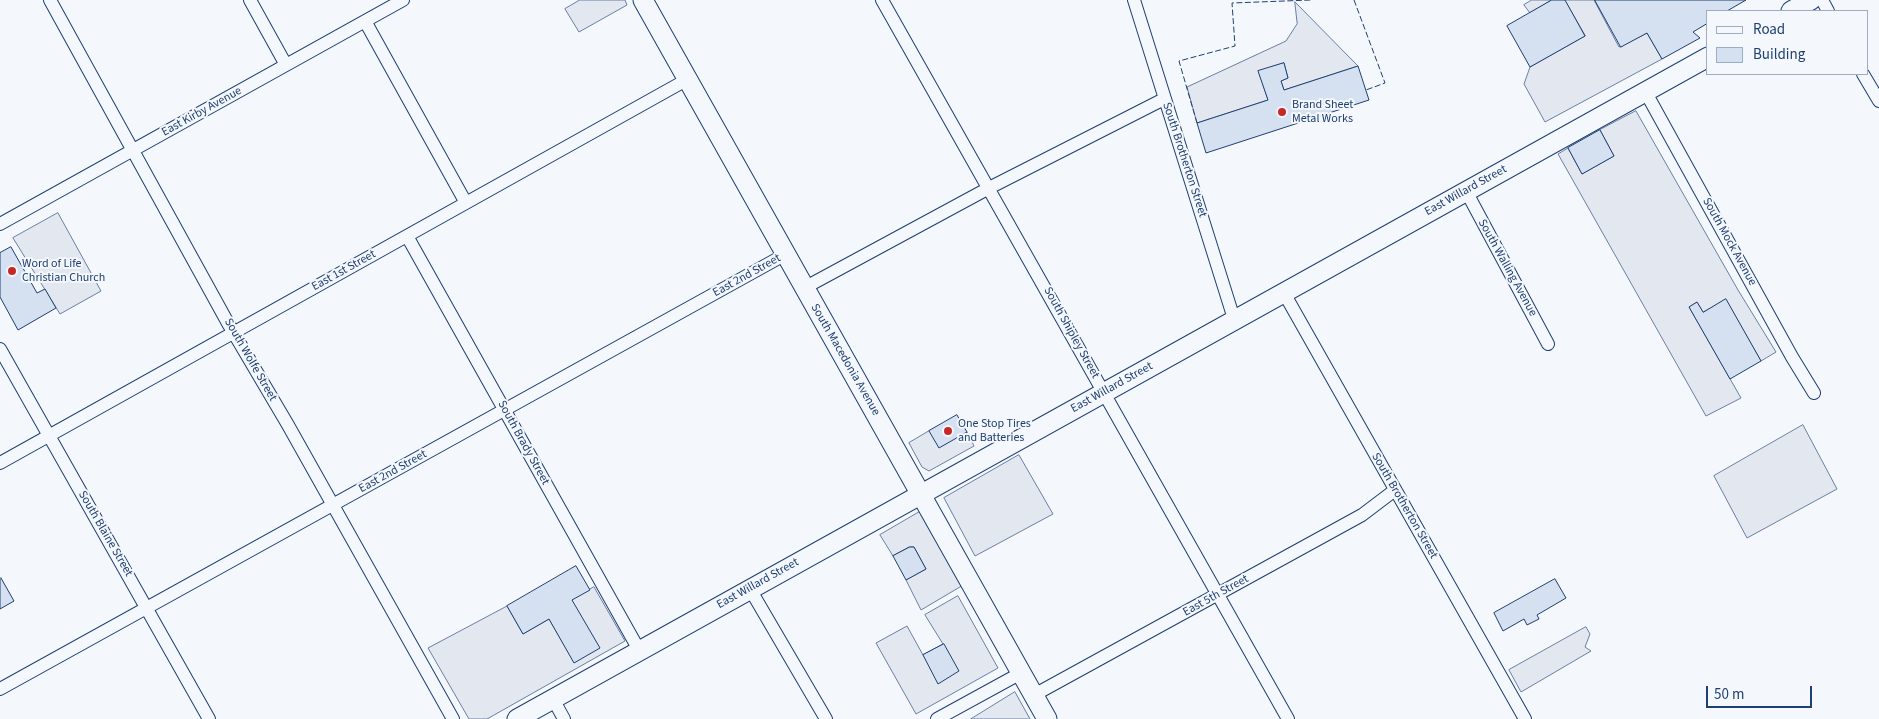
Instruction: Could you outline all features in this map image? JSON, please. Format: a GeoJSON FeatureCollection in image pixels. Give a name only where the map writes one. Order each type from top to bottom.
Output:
{"type":"FeatureCollection","features":[{"type":"Feature","properties":{"kind":"street","name":"South Wolfe Street"},"geometry":{"type":"LineString","coordinates":[[50,0],[234,333],[453,719]]}},
{"type":"Feature","properties":{"kind":"street"},"geometry":{"type":"LineString","coordinates":[[250,0],[286,65]]}},
{"type":"Feature","properties":{"kind":"street","name":"East Kirby Avenue"},"geometry":{"type":"LineString","coordinates":[[0,224],[403,0]]}},
{"type":"Feature","properties":{"kind":"street","name":"South Macedonia Avenue"},"geometry":{"type":"LineString","coordinates":[[643,0],[1047,719]]}},
{"type":"Feature","properties":{"kind":"street","name":"South Shipley Street"},"geometry":{"type":"LineString","coordinates":[[882,0],[990,188],[1288,719]]}},
{"type":"Feature","properties":{"kind":"street","name":"South Brotherton Street"},"geometry":{"type":"LineString","coordinates":[[1134,0],[1234,319]]}},
{"type":"Feature","properties":{"kind":"street"},"geometry":{"type":"LineString","coordinates":[[1793,10],[1812,0]]}},
{"type":"Feature","properties":{"kind":"street"},"geometry":{"type":"LineString","coordinates":[[365,22],[466,203]]}},
{"type":"Feature","properties":{"kind":"street","name":"East Willard Street"},"geometry":{"type":"LineString","coordinates":[[517,719],[1706,58]]}},
{"type":"Feature","properties":{"kind":"street"},"geometry":{"type":"LineString","coordinates":[[1864,75],[1879,102]]}},
{"type":"Feature","properties":{"kind":"street","name":"East 1st Street"},"geometry":{"type":"LineString","coordinates":[[0,463],[688,79]]}},
{"type":"Feature","properties":{"kind":"street","name":"South Mock Avenue"},"geometry":{"type":"LineString","coordinates":[[1646,91],[1792,357],[1814,393]]}},
{"type":"Feature","properties":{"kind":"street"},"geometry":{"type":"LineString","coordinates":[[804,288],[990,188],[1164,99]]}},
{"type":"Feature","properties":{"kind":"street","name":"South Walling Avenue"},"geometry":{"type":"LineString","coordinates":[[1466,191],[1548,344]]}},
{"type":"Feature","properties":{"kind":"street","name":"South Brady Street"},"geometry":{"type":"LineString","coordinates":[[407,236],[639,650]]}},
{"type":"Feature","properties":{"kind":"street","name":"East 2nd Street"},"geometry":{"type":"LineString","coordinates":[[0,689],[786,254]]}},
{"type":"Feature","properties":{"kind":"street","name":"South Brotherton Street"},"geometry":{"type":"LineString","coordinates":[[1284,293],[1525,719]]}},
{"type":"Feature","properties":{"kind":"street","name":"South Blaine Street"},"geometry":{"type":"LineString","coordinates":[[0,349],[209,719]]}},
{"type":"Feature","properties":{"kind":"street","name":"East 5th Street"},"geometry":{"type":"LineString","coordinates":[[1034,695],[1362,515],[1395,490]]}},
{"type":"Feature","properties":{"kind":"street"},"geometry":{"type":"LineString","coordinates":[[750,589],[826,719]]}},
{"type":"Feature","properties":{"kind":"street"},"geometry":{"type":"LineString","coordinates":[[937,719],[1021,673]]}},
{"type":"Feature","properties":{"kind":"street"},"geometry":{"type":"LineString","coordinates":[[553,699],[564,719]]}},
{"type":"Feature","properties":{"kind":"shaded area"},"geometry":{"type":"Polygon","coordinates":[[[580,0],[625,0],[627,5],[579,32],[565,9],[580,0]]]}},
{"type":"Feature","properties":{"kind":"shaded area"},"geometry":{"type":"Polygon","coordinates":[[[1532,0],[1552,0],[1530,13],[1524,5],[1532,0]]]}},
{"type":"Feature","properties":{"kind":"shaded area"},"geometry":{"type":"Polygon","coordinates":[[[1565,0],[1594,0],[1619,47],[1647,33],[1662,59],[1545,122],[1524,84],[1530,67],[1585,36],[1565,0]]]}},
{"type":"Feature","properties":{"kind":"shaded area"},"geometry":{"type":"Polygon","coordinates":[[[1295,2],[1358,66],[1284,90],[1281,81],[1288,78],[1284,63],[1259,72],[1268,100],[1197,123],[1187,87],[1286,41],[1297,24],[1295,2]]]}},
{"type":"Feature","properties":{"kind":"shaded area"},"geometry":{"type":"Polygon","coordinates":[[[1636,111],[1738,290],[1776,352],[1761,361],[1726,300],[1703,312],[1697,302],[1689,307],[1741,398],[1706,416],[1558,154],[1568,148],[1582,174],[1614,156],[1600,130],[1636,111]]]}},
{"type":"Feature","properties":{"kind":"shaded area"},"geometry":{"type":"Polygon","coordinates":[[[58,213],[101,291],[60,314],[13,238],[58,213]]]}},
{"type":"Feature","properties":{"kind":"shaded area"},"geometry":{"type":"Polygon","coordinates":[[[1803,425],[1837,489],[1747,538],[1714,476],[1803,425]]]}},
{"type":"Feature","properties":{"kind":"shaded area"},"geometry":{"type":"Polygon","coordinates":[[[929,431],[967,432],[974,446],[929,471],[922,467],[909,443],[929,431]]]}},
{"type":"Feature","properties":{"kind":"shaded area"},"geometry":{"type":"Polygon","coordinates":[[[1019,455],[1053,514],[975,556],[944,498],[1019,455]]]}},
{"type":"Feature","properties":{"kind":"shaded area"},"geometry":{"type":"Polygon","coordinates":[[[928,507],[970,581],[921,610],[906,580],[926,569],[914,547],[909,547],[893,556],[880,535],[928,507]]]}},
{"type":"Feature","properties":{"kind":"shaded area"},"geometry":{"type":"Polygon","coordinates":[[[594,587],[625,641],[487,719],[469,719],[428,648],[507,606],[523,634],[549,619],[574,662],[572,600],[594,587]]]}},
{"type":"Feature","properties":{"kind":"shaded area"},"geometry":{"type":"Polygon","coordinates":[[[958,596],[998,668],[916,714],[876,643],[907,626],[923,655],[943,644],[925,615],[958,596]]]}},
{"type":"Feature","properties":{"kind":"shaded area"},"geometry":{"type":"Polygon","coordinates":[[[1586,627],[1590,634],[1585,647],[1591,651],[1521,692],[1509,670],[1586,627]]]}},
{"type":"Feature","properties":{"kind":"shaded area"},"geometry":{"type":"Polygon","coordinates":[[[1015,692],[1030,719],[971,719],[1015,692]]]}},
{"type":"Feature","properties":{"kind":"building"},"geometry":{"type":"Polygon","coordinates":[[[1552,0],[1565,0],[1585,36],[1530,67],[1507,26],[1552,0]]]}},
{"type":"Feature","properties":{"kind":"building"},"geometry":{"type":"Polygon","coordinates":[[[1595,0],[1746,0],[1729,10],[1706,10],[1706,24],[1693,32],[1700,38],[1662,59],[1647,33],[1621,47],[1595,0]]]}},
{"type":"Feature","properties":{"kind":"building","name":"Brand Sheet Metal Works"},"geometry":{"type":"Polygon","coordinates":[[[1284,63],[1288,78],[1281,81],[1284,90],[1358,66],[1369,100],[1206,153],[1197,123],[1268,100],[1258,71],[1284,63]]]}},
{"type":"Feature","properties":{"kind":"building"},"geometry":{"type":"Polygon","coordinates":[[[1600,130],[1614,156],[1582,174],[1568,148],[1600,130]]]}},
{"type":"Feature","properties":{"kind":"building","name":"Word of Life Christian Church"},"geometry":{"type":"Polygon","coordinates":[[[11,247],[37,293],[45,289],[56,308],[18,330],[0,297],[0,253],[11,247]]]}},
{"type":"Feature","properties":{"kind":"building"},"geometry":{"type":"Polygon","coordinates":[[[1726,299],[1761,361],[1730,379],[1689,307],[1697,302],[1703,312],[1726,299]]]}},
{"type":"Feature","properties":{"kind":"building","name":"One Stop Tires and Batteries"},"geometry":{"type":"Polygon","coordinates":[[[957,415],[967,432],[939,448],[929,431],[957,415]]]}},
{"type":"Feature","properties":{"kind":"building"},"geometry":{"type":"Polygon","coordinates":[[[910,547],[914,547],[926,569],[906,580],[893,556],[910,547]]]}},
{"type":"Feature","properties":{"kind":"building"},"geometry":{"type":"Polygon","coordinates":[[[576,566],[590,590],[572,600],[600,648],[574,663],[549,619],[523,634],[507,606],[576,566]]]}},
{"type":"Feature","properties":{"kind":"building"},"geometry":{"type":"Polygon","coordinates":[[[0,579],[14,601],[0,609],[0,579]]]}},
{"type":"Feature","properties":{"kind":"building"},"geometry":{"type":"Polygon","coordinates":[[[1555,579],[1566,598],[1537,615],[1539,619],[1527,625],[1524,619],[1503,631],[1494,613],[1555,579]]]}},
{"type":"Feature","properties":{"kind":"building"},"geometry":{"type":"Polygon","coordinates":[[[944,644],[959,671],[938,684],[923,655],[944,644]]]}},
{"type":"Feature","properties":{"kind":"fence"},"geometry":{"type":"LineString","coordinates":[[1197,123],[1179,61],[1235,46],[1232,3],[1311,0]]}},
{"type":"Feature","properties":{"kind":"fence"},"geometry":{"type":"LineString","coordinates":[[1354,0],[1385,83],[1366,90]]}},
{"type":"Feature","properties":{"kind":"place","name":"Brand Sheet Metal Works"},"geometry":{"type":"Point","coordinates":[1282,112]}},
{"type":"Feature","properties":{"kind":"place","name":"Word of Life Christian Church"},"geometry":{"type":"Point","coordinates":[12,271]}},
{"type":"Feature","properties":{"kind":"place","name":"One Stop Tires and Batteries"},"geometry":{"type":"Point","coordinates":[948,431]}}]}
